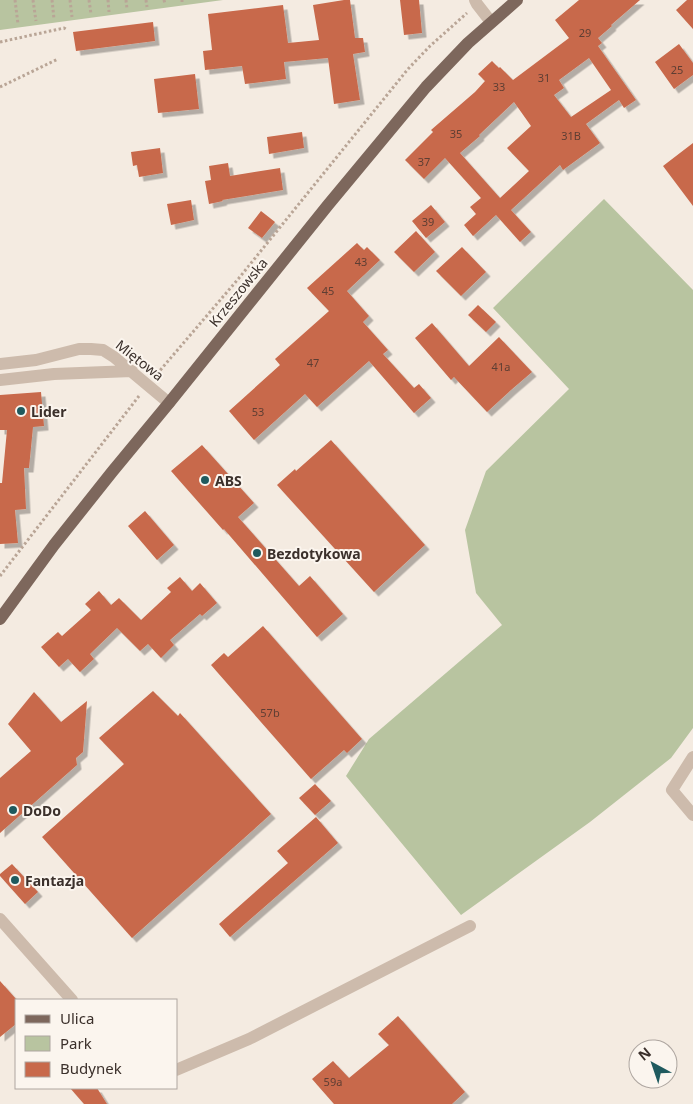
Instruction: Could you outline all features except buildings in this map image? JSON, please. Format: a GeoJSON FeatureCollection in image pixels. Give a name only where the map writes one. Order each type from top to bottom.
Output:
{"type":"FeatureCollection","features":[{"type":"Feature","properties":{"kind":"main road","name":"Krzeszowska"},"geometry":{"type":"LineString","coordinates":[[0,619],[64,532],[112,472],[426,87],[461,50],[517,0]]}},
{"type":"Feature","properties":{"kind":"street"},"geometry":{"type":"LineString","coordinates":[[476,2],[491,22]]}},
{"type":"Feature","properties":{"kind":"street","name":"Miętowa"},"geometry":{"type":"LineString","coordinates":[[0,364],[36,360],[79,349],[103,350],[132,371],[169,403]]}},
{"type":"Feature","properties":{"kind":"street"},"geometry":{"type":"LineString","coordinates":[[0,380],[54,374],[132,371]]}},
{"type":"Feature","properties":{"kind":"street"},"geometry":{"type":"LineString","coordinates":[[693,756],[672,790],[693,815]]}},
{"type":"Feature","properties":{"kind":"street"},"geometry":{"type":"LineString","coordinates":[[0,920],[71,999]]}},
{"type":"Feature","properties":{"kind":"street"},"geometry":{"type":"LineString","coordinates":[[178,1069],[249,1039],[470,926]]}},
{"type":"Feature","properties":{"kind":"path"},"geometry":{"type":"LineString","coordinates":[[15,0],[18,24]]}},
{"type":"Feature","properties":{"kind":"path"},"geometry":{"type":"LineString","coordinates":[[33,0],[36,22]]}},
{"type":"Feature","properties":{"kind":"path"},"geometry":{"type":"LineString","coordinates":[[52,0],[54,19]]}},
{"type":"Feature","properties":{"kind":"path"},"geometry":{"type":"LineString","coordinates":[[70,0],[72,17]]}},
{"type":"Feature","properties":{"kind":"path"},"geometry":{"type":"LineString","coordinates":[[89,0],[91,14]]}},
{"type":"Feature","properties":{"kind":"path"},"geometry":{"type":"LineString","coordinates":[[108,0],[109,12]]}},
{"type":"Feature","properties":{"kind":"path"},"geometry":{"type":"LineString","coordinates":[[126,0],[127,9]]}},
{"type":"Feature","properties":{"kind":"path"},"geometry":{"type":"LineString","coordinates":[[146,0],[147,7]]}},
{"type":"Feature","properties":{"kind":"path"},"geometry":{"type":"LineString","coordinates":[[0,576],[148,385],[239,278],[408,69],[476,2]]}},
{"type":"Feature","properties":{"kind":"path"},"geometry":{"type":"LineString","coordinates":[[0,42],[64,28],[67,30]]}},
{"type":"Feature","properties":{"kind":"path"},"geometry":{"type":"LineString","coordinates":[[0,87],[58,59]]}},
{"type":"Feature","properties":{"kind":"green space"},"geometry":{"type":"Polygon","coordinates":[[[0,0],[223,0],[0,30],[0,0]]]}},
{"type":"Feature","properties":{"kind":"green space"},"geometry":{"type":"Polygon","coordinates":[[[604,199],[693,290],[693,728],[671,758],[590,822],[461,915],[346,776],[369,739],[502,625],[476,593],[465,530],[486,471],[569,389],[493,308],[604,199]]]}},
{"type":"Feature","properties":{"kind":"place","name":"Lider"},"geometry":{"type":"Point","coordinates":[21,411]}},
{"type":"Feature","properties":{"kind":"place","name":"ABS"},"geometry":{"type":"Point","coordinates":[205,480]}},
{"type":"Feature","properties":{"kind":"place","name":"Bezdotykowa"},"geometry":{"type":"Point","coordinates":[257,553]}},
{"type":"Feature","properties":{"kind":"place","name":"DoDo"},"geometry":{"type":"Point","coordinates":[13,810]}},
{"type":"Feature","properties":{"kind":"place","name":"Fantazja"},"geometry":{"type":"Point","coordinates":[15,880]}}]}
